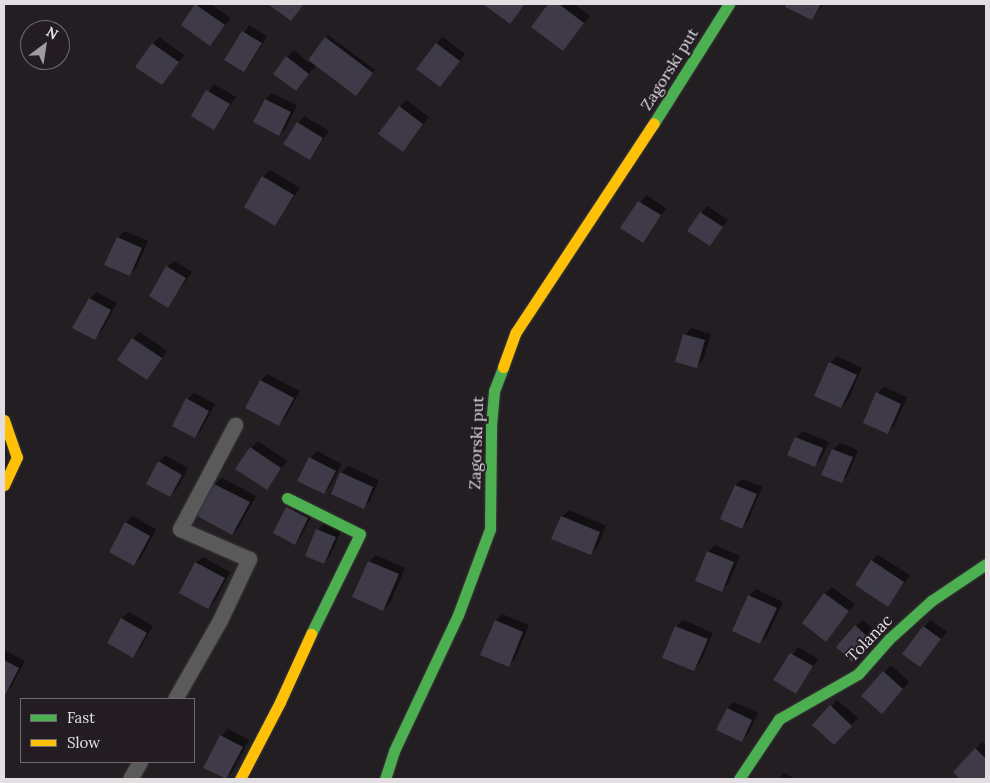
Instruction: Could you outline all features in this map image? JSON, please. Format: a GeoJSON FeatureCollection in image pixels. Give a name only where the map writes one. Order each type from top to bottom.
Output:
{"type":"FeatureCollection","features":[{"type":"Feature","properties":{"kind":"main road","name":"Zagorski put"},"geometry":{"type":"LineString","coordinates":[[385,779],[394,751],[458,615],[490,529],[491,426],[494,391],[516,332],[622,175],[729,4]]}},
{"type":"Feature","properties":{"kind":"main road"},"geometry":{"type":"LineString","coordinates":[[4,420],[17,457],[4,485]]}},
{"type":"Feature","properties":{"kind":"main road"},"geometry":{"type":"LineString","coordinates":[[240,779],[280,702],[331,589],[360,534],[287,498]]}},
{"type":"Feature","properties":{"kind":"main road","name":"Tolanac"},"geometry":{"type":"LineString","coordinates":[[739,779],[779,719],[858,674],[889,639],[931,601],[986,564]]}},
{"type":"Feature","properties":{"kind":"street"},"geometry":{"type":"LineString","coordinates":[[176,698],[220,620],[249,560],[180,529],[235,425]]}},
{"type":"Feature","properties":{"kind":"street"},"geometry":{"type":"LineString","coordinates":[[130,779],[139,763]]}},
{"type":"Feature","properties":{"kind":"building"},"geometry":{"type":"Polygon","coordinates":[[[195,4],[225,25],[210,46],[181,25],[195,4]]]}},
{"type":"Feature","properties":{"kind":"building"},"geometry":{"type":"Polygon","coordinates":[[[268,4],[304,4],[291,21],[268,4]]]}},
{"type":"Feature","properties":{"kind":"building"},"geometry":{"type":"Polygon","coordinates":[[[483,4],[525,4],[510,24],[483,4]]]}},
{"type":"Feature","properties":{"kind":"building"},"geometry":{"type":"Polygon","coordinates":[[[548,4],[559,4],[584,23],[563,51],[531,27],[548,4]]]}},
{"type":"Feature","properties":{"kind":"building"},"geometry":{"type":"Polygon","coordinates":[[[787,4],[821,4],[812,20],[785,7],[787,4]]]}},
{"type":"Feature","properties":{"kind":"building"},"geometry":{"type":"Polygon","coordinates":[[[242,31],[262,43],[244,72],[224,60],[242,31]]]}},
{"type":"Feature","properties":{"kind":"building"},"geometry":{"type":"Polygon","coordinates":[[[325,37],[373,73],[356,96],[308,60],[325,37]]]}},
{"type":"Feature","properties":{"kind":"building"},"geometry":{"type":"Polygon","coordinates":[[[152,43],[179,62],[162,85],[135,67],[152,43]]]}},
{"type":"Feature","properties":{"kind":"building"},"geometry":{"type":"Polygon","coordinates":[[[436,43],[460,61],[440,87],[416,69],[436,43]]]}},
{"type":"Feature","properties":{"kind":"building"},"geometry":{"type":"Polygon","coordinates":[[[286,56],[309,74],[296,91],[273,74],[286,56]]]}},
{"type":"Feature","properties":{"kind":"building"},"geometry":{"type":"Polygon","coordinates":[[[206,90],[230,104],[214,130],[191,116],[206,90]]]}},
{"type":"Feature","properties":{"kind":"building"},"geometry":{"type":"Polygon","coordinates":[[[265,99],[291,112],[279,136],[253,122],[265,99]]]}},
{"type":"Feature","properties":{"kind":"building"},"geometry":{"type":"Polygon","coordinates":[[[399,106],[423,124],[403,152],[378,134],[399,106]]]}},
{"type":"Feature","properties":{"kind":"building"},"geometry":{"type":"Polygon","coordinates":[[[297,122],[323,138],[310,160],[283,144],[297,122]]]}},
{"type":"Feature","properties":{"kind":"building"},"geometry":{"type":"Polygon","coordinates":[[[262,176],[294,195],[275,226],[244,207],[262,176]]]}},
{"type":"Feature","properties":{"kind":"building"},"geometry":{"type":"Polygon","coordinates":[[[638,201],[661,215],[643,243],[620,228],[638,201]]]}},
{"type":"Feature","properties":{"kind":"building"},"geometry":{"type":"Polygon","coordinates":[[[700,212],[723,227],[710,246],[687,231],[700,212]]]}},
{"type":"Feature","properties":{"kind":"building"},"geometry":{"type":"Polygon","coordinates":[[[117,237],[142,248],[130,276],[104,265],[117,237]]]}},
{"type":"Feature","properties":{"kind":"building"},"geometry":{"type":"Polygon","coordinates":[[[166,266],[186,278],[168,308],[149,296],[166,266]]]}},
{"type":"Feature","properties":{"kind":"building"},"geometry":{"type":"Polygon","coordinates":[[[89,298],[111,310],[95,340],[72,328],[89,298]]]}},
{"type":"Feature","properties":{"kind":"building"},"geometry":{"type":"Polygon","coordinates":[[[683,334],[705,340],[697,368],[675,362],[683,334]]]}},
{"type":"Feature","properties":{"kind":"building"},"geometry":{"type":"Polygon","coordinates":[[[132,338],[162,358],[147,380],[117,360],[132,338]]]}},
{"type":"Feature","properties":{"kind":"building"},"geometry":{"type":"Polygon","coordinates":[[[829,362],[857,375],[841,408],[814,396],[829,362]]]}},
{"type":"Feature","properties":{"kind":"building"},"geometry":{"type":"Polygon","coordinates":[[[260,380],[294,398],[279,426],[245,408],[260,380]]]}},
{"type":"Feature","properties":{"kind":"building"},"geometry":{"type":"Polygon","coordinates":[[[876,392],[901,404],[888,434],[863,423],[876,392]]]}},
{"type":"Feature","properties":{"kind":"building"},"geometry":{"type":"Polygon","coordinates":[[[186,398],[209,411],[195,438],[172,426],[186,398]]]}},
{"type":"Feature","properties":{"kind":"building"},"geometry":{"type":"Polygon","coordinates":[[[795,437],[823,448],[815,467],[787,455],[795,437]]]}},
{"type":"Feature","properties":{"kind":"building"},"geometry":{"type":"Polygon","coordinates":[[[250,447],[281,468],[267,490],[235,469],[250,447]]]}},
{"type":"Feature","properties":{"kind":"building"},"geometry":{"type":"Polygon","coordinates":[[[832,449],[853,457],[842,483],[821,475],[832,449]]]}},
{"type":"Feature","properties":{"kind":"building"},"geometry":{"type":"Polygon","coordinates":[[[309,457],[336,471],[324,494],[297,481],[309,457]]]}},
{"type":"Feature","properties":{"kind":"building"},"geometry":{"type":"Polygon","coordinates":[[[158,461],[182,475],[170,497],[146,484],[158,461]]]}},
{"type":"Feature","properties":{"kind":"building"},"geometry":{"type":"Polygon","coordinates":[[[340,472],[373,487],[364,509],[331,494],[340,472]]]}},
{"type":"Feature","properties":{"kind":"building"},"geometry":{"type":"Polygon","coordinates":[[[214,484],[250,502],[232,535],[197,516],[214,484]]]}},
{"type":"Feature","properties":{"kind":"building"},"geometry":{"type":"Polygon","coordinates":[[[735,485],[757,494],[742,529],[720,519],[735,485]]]}},
{"type":"Feature","properties":{"kind":"building"},"geometry":{"type":"Polygon","coordinates":[[[286,507],[308,518],[295,545],[273,533],[286,507]]]}},
{"type":"Feature","properties":{"kind":"building"},"geometry":{"type":"Polygon","coordinates":[[[561,516],[600,532],[591,555],[551,539],[561,516]]]}},
{"type":"Feature","properties":{"kind":"building"},"geometry":{"type":"Polygon","coordinates":[[[125,522],[150,536],[134,566],[109,552],[125,522]]]}},
{"type":"Feature","properties":{"kind":"building"},"geometry":{"type":"Polygon","coordinates":[[[316,529],[336,537],[324,564],[305,556],[316,529]]]}},
{"type":"Feature","properties":{"kind":"building"},"geometry":{"type":"Polygon","coordinates":[[[707,551],[734,562],[722,592],[695,581],[707,551]]]}},
{"type":"Feature","properties":{"kind":"building"},"geometry":{"type":"Polygon","coordinates":[[[871,560],[904,582],[888,607],[855,585],[871,560]]]}},
{"type":"Feature","properties":{"kind":"building"},"geometry":{"type":"Polygon","coordinates":[[[368,561],[399,574],[383,611],[352,597],[368,561]]]}},
{"type":"Feature","properties":{"kind":"building"},"geometry":{"type":"Polygon","coordinates":[[[195,562],[225,578],[208,609],[179,593],[195,562]]]}},
{"type":"Feature","properties":{"kind":"building"},"geometry":{"type":"Polygon","coordinates":[[[824,593],[849,611],[826,642],[802,623],[824,593]]]}},
{"type":"Feature","properties":{"kind":"building"},"geometry":{"type":"Polygon","coordinates":[[[748,595],[777,608],[760,644],[732,631],[748,595]]]}},
{"type":"Feature","properties":{"kind":"building"},"geometry":{"type":"Polygon","coordinates":[[[121,618],[147,633],[133,658],[107,643],[121,618]]]}},
{"type":"Feature","properties":{"kind":"building"},"geometry":{"type":"Polygon","coordinates":[[[495,620],[523,632],[509,667],[480,655],[495,620]]]}},
{"type":"Feature","properties":{"kind":"building"},"geometry":{"type":"Polygon","coordinates":[[[855,625],[872,641],[852,662],[836,647],[855,625]]]}},
{"type":"Feature","properties":{"kind":"building"},"geometry":{"type":"Polygon","coordinates":[[[675,626],[708,639],[694,671],[662,658],[675,626]]]}},
{"type":"Feature","properties":{"kind":"building"},"geometry":{"type":"Polygon","coordinates":[[[923,626],[941,639],[920,667],[902,654],[923,626]]]}},
{"type":"Feature","properties":{"kind":"building"},"geometry":{"type":"Polygon","coordinates":[[[790,653],[813,666],[796,694],[773,680],[790,653]]]}},
{"type":"Feature","properties":{"kind":"building"},"geometry":{"type":"Polygon","coordinates":[[[4,660],[19,668],[4,697],[4,660]]]}},
{"type":"Feature","properties":{"kind":"building"},"geometry":{"type":"Polygon","coordinates":[[[883,671],[903,689],[882,714],[861,696],[883,671]]]}},
{"type":"Feature","properties":{"kind":"building"},"geometry":{"type":"Polygon","coordinates":[[[830,705],[852,726],[834,745],[812,725],[830,705]]]}},
{"type":"Feature","properties":{"kind":"building"},"geometry":{"type":"Polygon","coordinates":[[[727,708],[752,720],[742,742],[716,730],[727,708]]]}},
{"type":"Feature","properties":{"kind":"building"},"geometry":{"type":"Polygon","coordinates":[[[220,735],[243,747],[226,779],[203,768],[220,735]]]}},
{"type":"Feature","properties":{"kind":"building"},"geometry":{"type":"Polygon","coordinates":[[[975,748],[986,759],[986,779],[960,779],[953,772],[975,748]]]}},
{"type":"Feature","properties":{"kind":"traffic: fast"},"geometry":{"type":"LineString","coordinates":[[654,123],[729,4]]}},
{"type":"Feature","properties":{"kind":"traffic: fast"},"geometry":{"type":"LineString","coordinates":[[385,779],[394,751],[458,615],[490,529],[491,426],[494,391],[503,367]]}},
{"type":"Feature","properties":{"kind":"traffic: fast"},"geometry":{"type":"LineString","coordinates":[[287,498],[360,534],[311,634]]}},
{"type":"Feature","properties":{"kind":"traffic: fast"},"geometry":{"type":"LineString","coordinates":[[739,779],[779,719],[858,674],[889,639],[931,601],[986,564]]}},
{"type":"Feature","properties":{"kind":"traffic: slow"},"geometry":{"type":"LineString","coordinates":[[503,367],[516,332],[654,123]]}},
{"type":"Feature","properties":{"kind":"traffic: slow"},"geometry":{"type":"LineString","coordinates":[[4,420],[17,457],[4,485]]}},
{"type":"Feature","properties":{"kind":"traffic: slow"},"geometry":{"type":"LineString","coordinates":[[240,779],[280,702],[311,634]]}}]}
